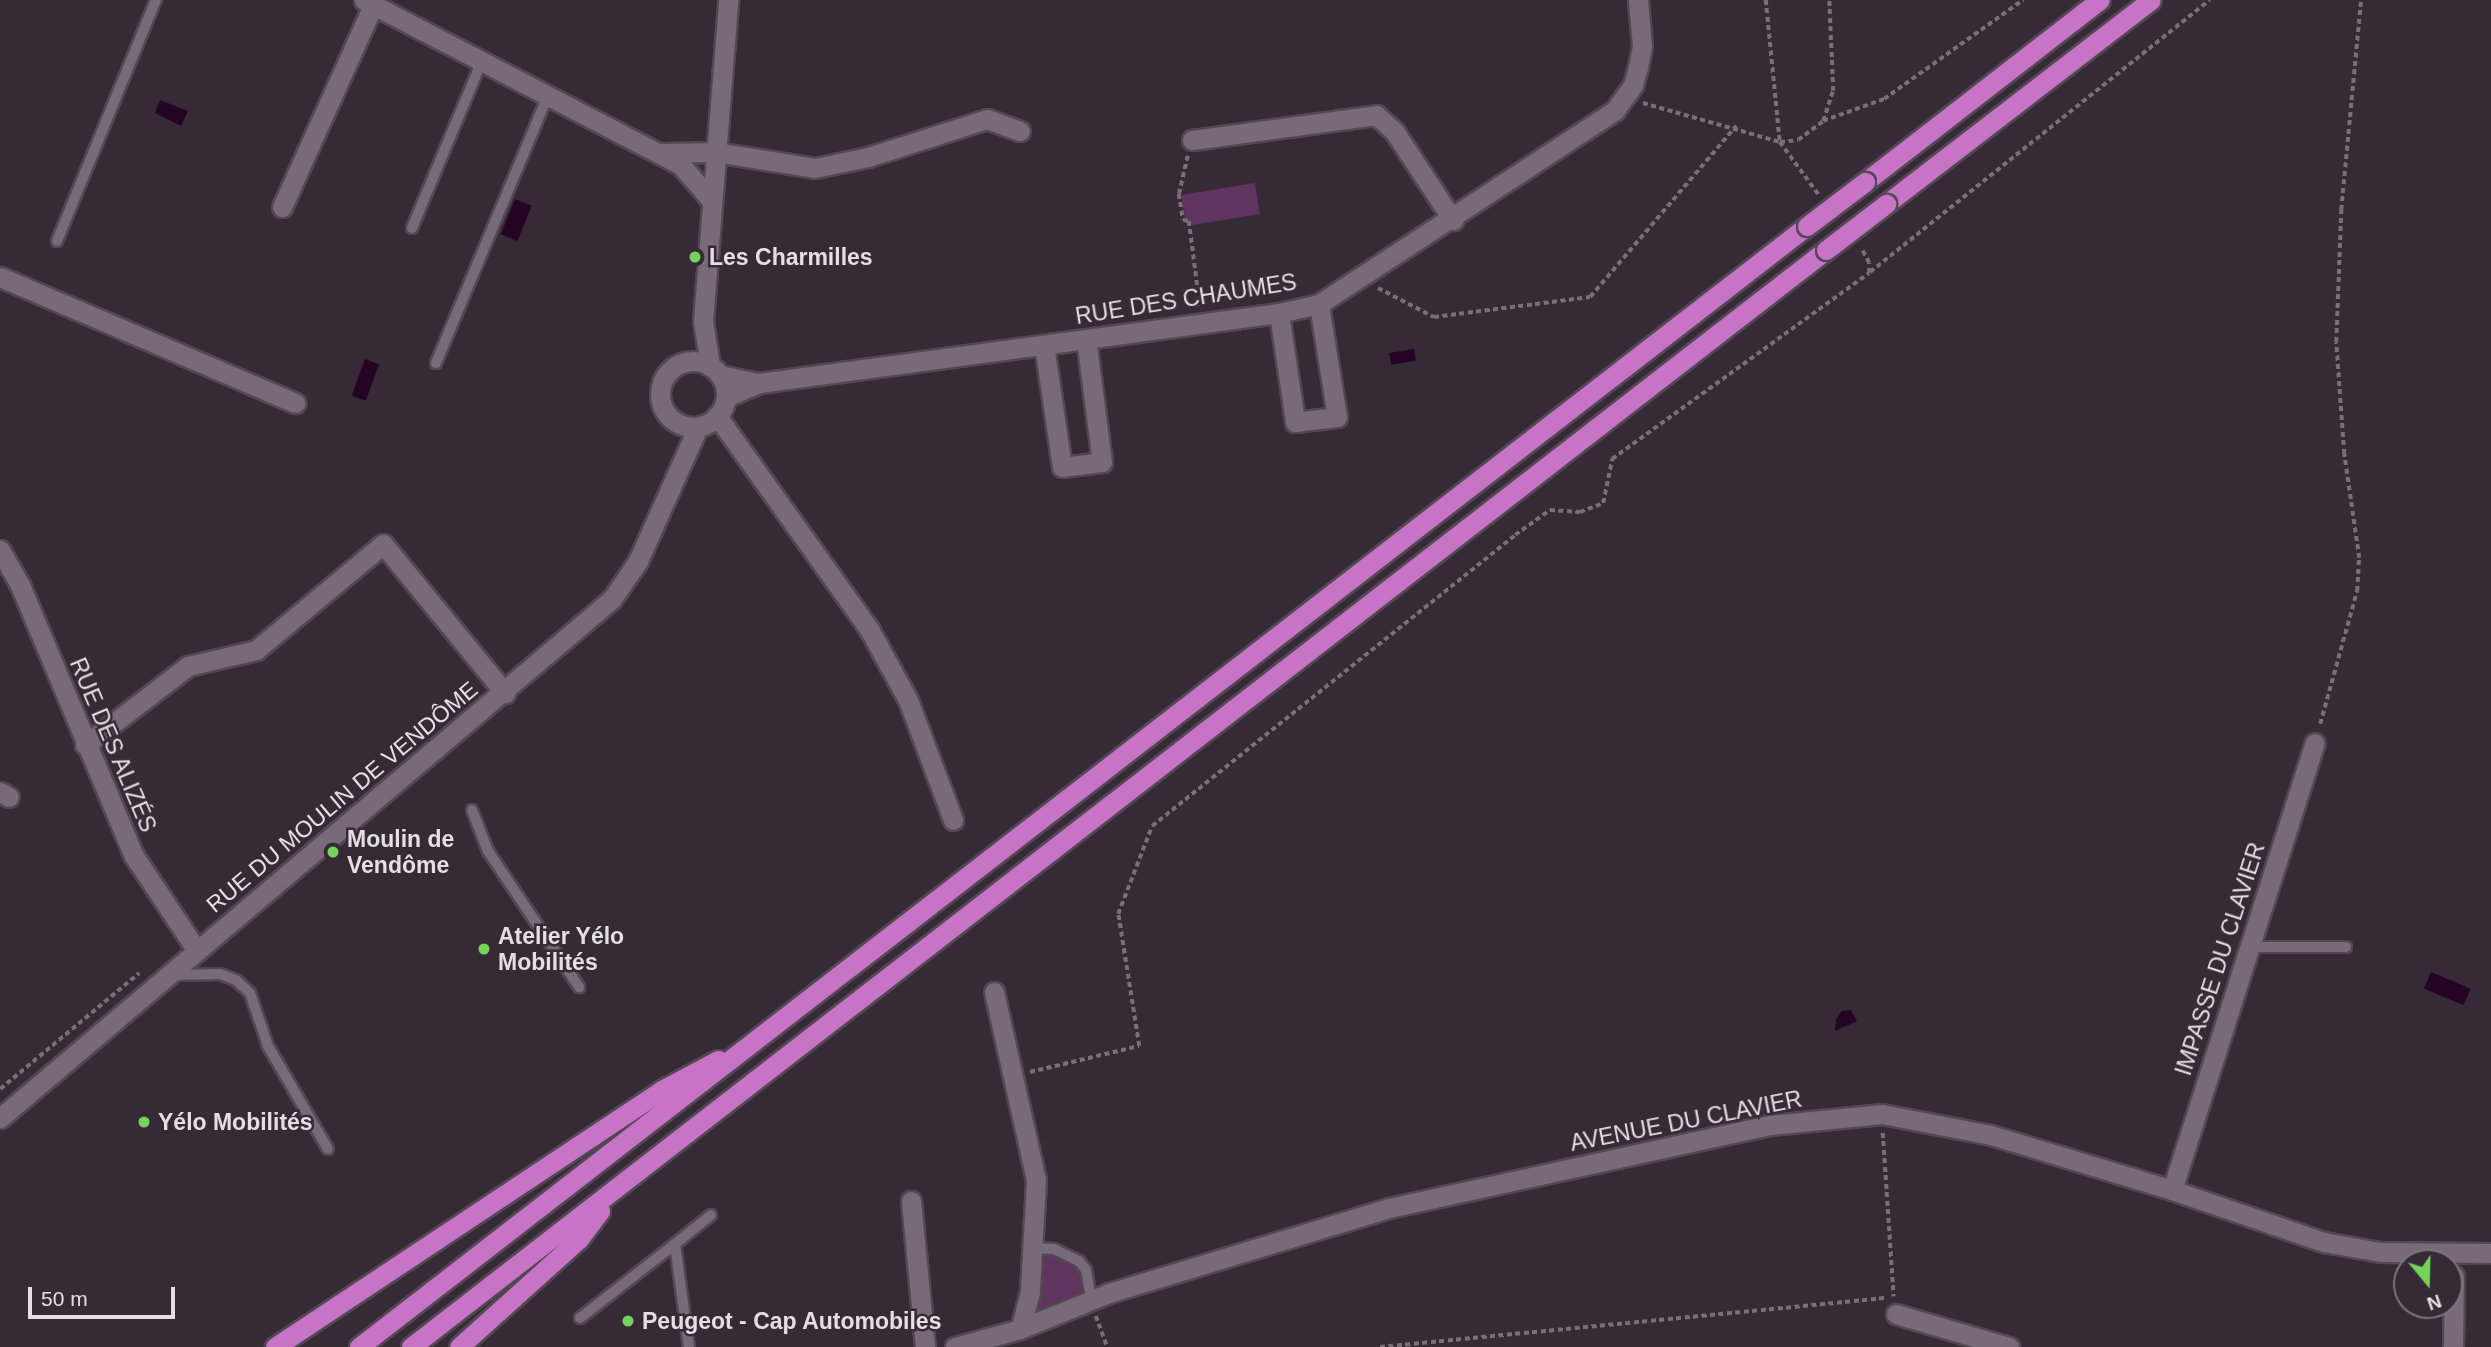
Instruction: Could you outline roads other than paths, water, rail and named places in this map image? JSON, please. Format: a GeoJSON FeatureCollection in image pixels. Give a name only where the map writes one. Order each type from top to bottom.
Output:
{"type":"FeatureCollection","features":[{"type":"Feature","properties":{"kind":"highway"},"geometry":{"type":"LineString","coordinates":[[359,1347],[769,1033],[2100,0]]}},
{"type":"Feature","properties":{"kind":"highway"},"geometry":{"type":"LineString","coordinates":[[411,1347],[2151,0]]}},
{"type":"Feature","properties":{"kind":"highway"},"geometry":{"type":"LineString","coordinates":[[275,1347],[660,1091],[769,1033]]}},
{"type":"Feature","properties":{"kind":"highway"},"geometry":{"type":"LineString","coordinates":[[459,1347],[579,1239],[618,1188]]}},
{"type":"Feature","properties":{"kind":"street"},"geometry":{"type":"LineString","coordinates":[[703,321],[682,362],[668,371],[659,389],[663,409],[674,421],[698,427],[717,416],[726,397],[715,371],[703,321],[729,0]]}},
{"type":"Feature","properties":{"kind":"street","name":"RUE DES CHAUMES"},"geometry":{"type":"LineString","coordinates":[[726,397],[759,383],[1203,324],[1279,313],[1319,303],[1365,277],[1601,121],[1633,85],[1642,46],[1638,0]]}},
{"type":"Feature","properties":{"kind":"street"},"geometry":{"type":"LineString","coordinates":[[282,207],[369,2],[481,63],[681,164],[711,200]]}},
{"type":"Feature","properties":{"kind":"street"},"geometry":{"type":"LineString","coordinates":[[1192,140],[1376,116],[1394,131],[1452,220]]}},
{"type":"Feature","properties":{"kind":"street"},"geometry":{"type":"LineString","coordinates":[[658,153],[715,152],[815,168],[868,157],[987,119],[1020,131]]}},
{"type":"Feature","properties":{"kind":"street"},"geometry":{"type":"LineString","coordinates":[[0,277],[295,403]]}},
{"type":"Feature","properties":{"kind":"street"},"geometry":{"type":"LineString","coordinates":[[1279,313],[1295,422],[1337,417],[1319,303]]}},
{"type":"Feature","properties":{"kind":"street"},"geometry":{"type":"LineString","coordinates":[[1044,345],[1062,467],[1102,463],[1086,339]]}},
{"type":"Feature","properties":{"kind":"street"},"geometry":{"type":"LineString","coordinates":[[682,362],[715,371]]}},
{"type":"Feature","properties":{"kind":"street","name":"RUE DES CHAUMES"},"geometry":{"type":"LineString","coordinates":[[715,371],[759,383]]}},
{"type":"Feature","properties":{"kind":"street"},"geometry":{"type":"LineString","coordinates":[[717,416],[869,629],[908,700],[953,820]]}},
{"type":"Feature","properties":{"kind":"street","name":"RUE DU MOULIN DE VENDÔME"},"geometry":{"type":"LineString","coordinates":[[674,421],[675,482]]}},
{"type":"Feature","properties":{"kind":"street","name":"RUE DU MOULIN DE VENDÔME"},"geometry":{"type":"LineString","coordinates":[[0,1118],[505,693],[612,599],[638,561],[698,427]]}},
{"type":"Feature","properties":{"kind":"street"},"geometry":{"type":"LineString","coordinates":[[85,745],[188,666],[256,650],[383,544],[505,693]]}},
{"type":"Feature","properties":{"kind":"street","name":"RUE DES ALIZÉS"},"geometry":{"type":"LineString","coordinates":[[0,550],[20,585],[85,745],[134,856],[197,951]]}},
{"type":"Feature","properties":{"kind":"street","name":"IMPASSE DU CLAVIER"},"geometry":{"type":"LineString","coordinates":[[2172,1190],[2315,743]]}},
{"type":"Feature","properties":{"kind":"street"},"geometry":{"type":"LineString","coordinates":[[994,992],[1035,1180],[1030,1292],[1021,1338]]}},
{"type":"Feature","properties":{"kind":"street","name":"AVENUE DU CLAVIER"},"geometry":{"type":"LineString","coordinates":[[955,1347],[1021,1338],[1091,1299],[1389,1208],[1770,1125],[1882,1114],[1991,1135],[2172,1190],[2324,1242],[2380,1252],[2491,1252]]}},
{"type":"Feature","properties":{"kind":"street"},"geometry":{"type":"LineString","coordinates":[[911,1201],[925,1347]]}},
{"type":"Feature","properties":{"kind":"street"},"geometry":{"type":"LineString","coordinates":[[1895,1305],[1980,1342],[2009,1347]]}},
{"type":"Feature","properties":{"kind":"street"},"geometry":{"type":"LineString","coordinates":[[2453,1319],[2453,1347]]}},
{"type":"Feature","properties":{"kind":"lane"},"geometry":{"type":"LineString","coordinates":[[57,241],[156,0]]}},
{"type":"Feature","properties":{"kind":"lane"},"geometry":{"type":"LineString","coordinates":[[412,228],[481,63]]}},
{"type":"Feature","properties":{"kind":"lane"},"geometry":{"type":"LineString","coordinates":[[436,363],[547,96]]}},
{"type":"Feature","properties":{"kind":"lane"},"geometry":{"type":"LineString","coordinates":[[472,810],[488,851],[579,987]]}},
{"type":"Feature","properties":{"kind":"lane"},"geometry":{"type":"LineString","coordinates":[[2250,947],[2346,947]]}},
{"type":"Feature","properties":{"kind":"lane"},"geometry":{"type":"LineString","coordinates":[[168,975],[220,974],[236,980],[251,992],[268,1046],[328,1149]]}},
{"type":"Feature","properties":{"kind":"lane"},"geometry":{"type":"LineString","coordinates":[[580,1318],[711,1215]]}},
{"type":"Feature","properties":{"kind":"lane"},"geometry":{"type":"LineString","coordinates":[[674,1244],[689,1347]]}},
{"type":"Feature","properties":{"kind":"lane"},"geometry":{"type":"LineString","coordinates":[[1033,1248],[1054,1250],[1079,1261],[1086,1270],[1091,1299]]}},
{"type":"Feature","properties":{"kind":"place","name":"Les Charmilles"},"geometry":{"type":"Point","coordinates":[695,257]}},
{"type":"Feature","properties":{"kind":"place","name":"Moulin de Vendôme"},"geometry":{"type":"Point","coordinates":[333,852]}},
{"type":"Feature","properties":{"kind":"place","name":"Atelier Yélo Mobilités"},"geometry":{"type":"Point","coordinates":[484,949]}},
{"type":"Feature","properties":{"kind":"place","name":"Yélo Mobilités"},"geometry":{"type":"Point","coordinates":[144,1122]}},
{"type":"Feature","properties":{"kind":"place","name":"Peugeot - Cap Automobiles"},"geometry":{"type":"Point","coordinates":[628,1321]}}]}
